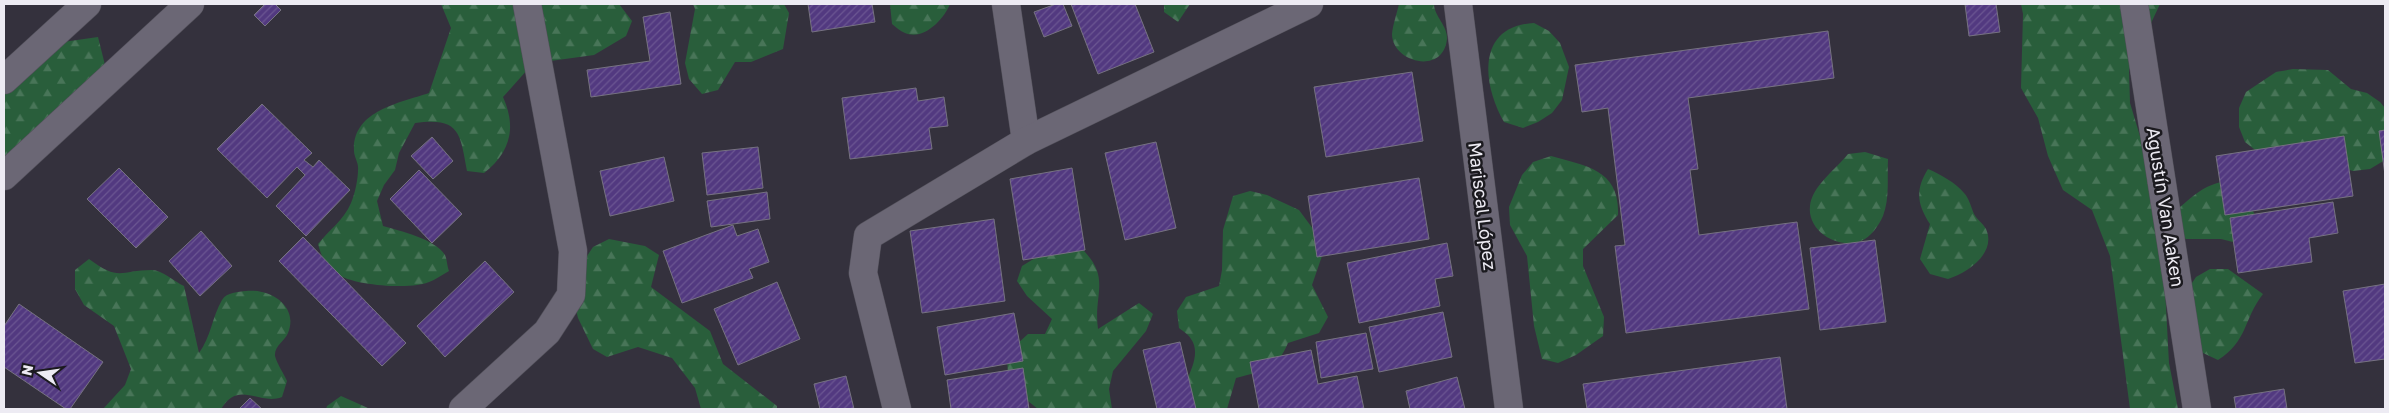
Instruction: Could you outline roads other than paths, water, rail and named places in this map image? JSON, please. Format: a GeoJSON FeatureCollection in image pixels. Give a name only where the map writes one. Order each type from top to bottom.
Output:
{"type":"FeatureCollection","features":[{"type":"Feature","properties":{"kind":"street"},"geometry":{"type":"LineString","coordinates":[[4,80],[88,4]]}},
{"type":"Feature","properties":{"kind":"street"},"geometry":{"type":"LineString","coordinates":[[4,176],[190,4]]}},
{"type":"Feature","properties":{"kind":"street"},"geometry":{"type":"LineString","coordinates":[[463,409],[547,332],[571,295],[573,251],[527,4]]}},
{"type":"Feature","properties":{"kind":"street"},"geometry":{"type":"LineString","coordinates":[[1006,4],[1026,141]]}},
{"type":"Feature","properties":{"kind":"street"},"geometry":{"type":"LineString","coordinates":[[897,409],[863,273],[868,236],[1026,141],[1309,4]]}},
{"type":"Feature","properties":{"kind":"street","name":"Mariscal López"},"geometry":{"type":"LineString","coordinates":[[1458,4],[1509,409]]}},
{"type":"Feature","properties":{"kind":"street","name":"Agustín Van Aaken"},"geometry":{"type":"LineString","coordinates":[[2134,4],[2197,409]]}}]}
